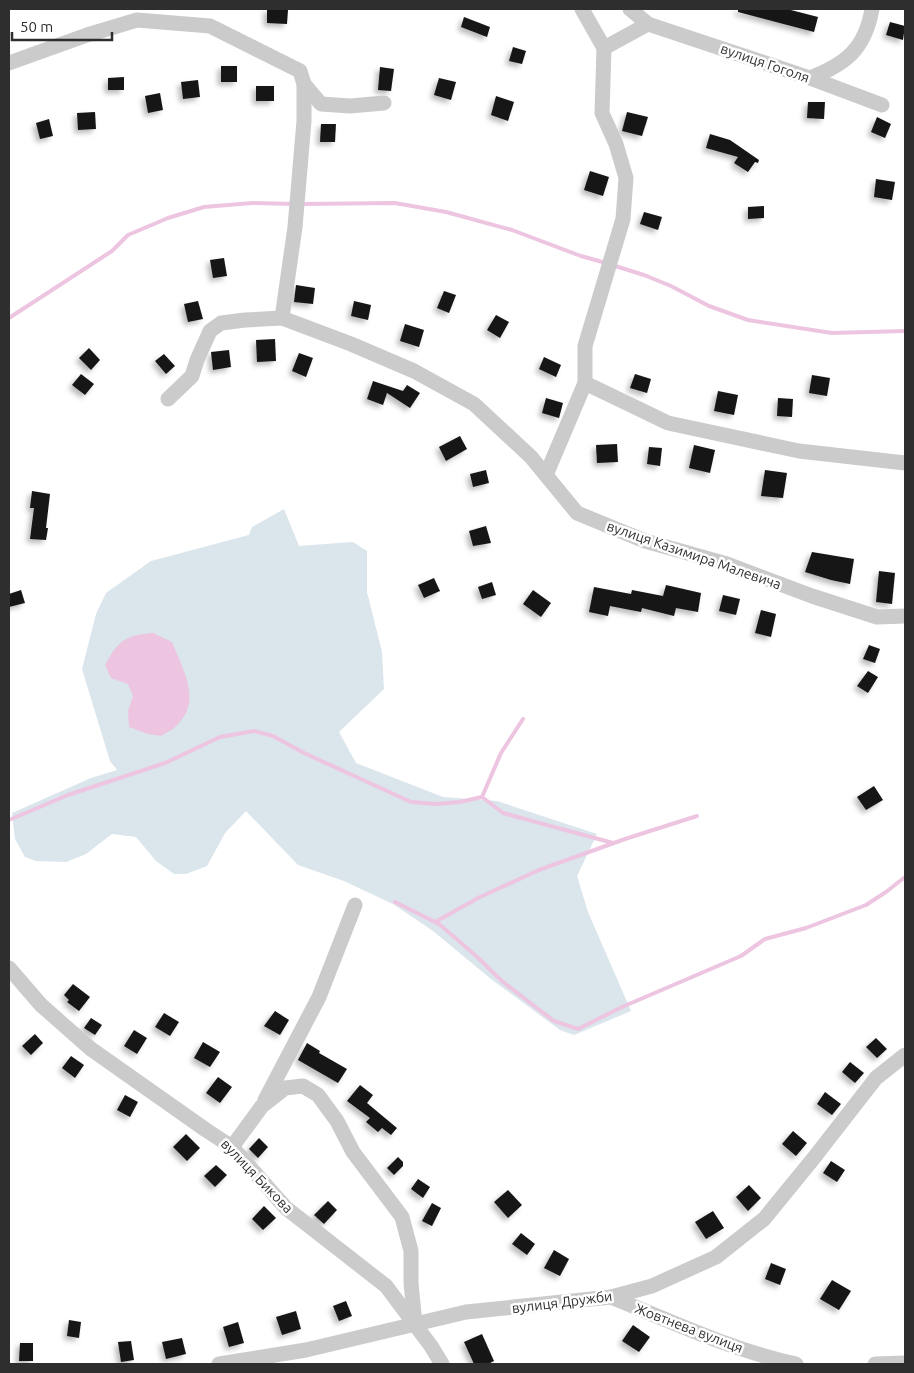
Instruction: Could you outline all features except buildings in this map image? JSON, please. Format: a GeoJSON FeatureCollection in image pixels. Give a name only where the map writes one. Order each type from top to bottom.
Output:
{"type":"FeatureCollection","features":[{"type":"Feature","properties":{"kind":"street"},"geometry":{"type":"LineString","coordinates":[[546,475],[585,383],[585,346],[623,219],[626,178],[616,144],[602,113],[604,48],[582,9]]}},
{"type":"Feature","properties":{"kind":"street"},"geometry":{"type":"LineString","coordinates":[[604,48],[648,24],[630,9]]}},
{"type":"Feature","properties":{"kind":"street"},"geometry":{"type":"LineString","coordinates":[[810,78],[831,70],[857,49],[869,27],[872,9]]}},
{"type":"Feature","properties":{"kind":"street"},"geometry":{"type":"LineString","coordinates":[[9,63],[137,20],[210,26],[302,78],[321,104],[350,106],[384,103]]}},
{"type":"Feature","properties":{"kind":"street","name":"вулиця Гоголя"},"geometry":{"type":"LineString","coordinates":[[648,24],[810,78],[882,105]]}},
{"type":"Feature","properties":{"kind":"street"},"geometry":{"type":"LineString","coordinates":[[282,318],[295,227],[304,121],[302,78]]}},
{"type":"Feature","properties":{"kind":"street","name":"вулиця Казимира Малевича"},"geometry":{"type":"LineString","coordinates":[[168,399],[192,376],[210,331],[221,323],[282,318],[351,344],[414,371],[474,404],[531,457],[577,513],[646,541],[727,564],[812,596],[877,617],[905,616]]}},
{"type":"Feature","properties":{"kind":"street"},"geometry":{"type":"LineString","coordinates":[[585,383],[668,423],[799,451],[905,463]]}},
{"type":"Feature","properties":{"kind":"street"},"geometry":{"type":"LineString","coordinates":[[232,1146],[262,1106],[319,997],[355,906]]}},
{"type":"Feature","properties":{"kind":"street","name":"вулиця Бикова"},"geometry":{"type":"LineString","coordinates":[[9,968],[41,1005],[91,1050],[232,1146],[286,1208],[386,1286],[432,1346],[442,1364]]}},
{"type":"Feature","properties":{"kind":"street","name":"вулиця Дружби"},"geometry":{"type":"LineString","coordinates":[[219,1364],[306,1350],[466,1312],[611,1298],[652,1286],[716,1256],[764,1218],[876,1078],[905,1055]]}},
{"type":"Feature","properties":{"kind":"street"},"geometry":{"type":"LineString","coordinates":[[262,1106],[285,1088],[303,1086],[318,1095],[332,1114],[353,1152],[402,1217],[411,1251],[411,1283],[415,1325]]}},
{"type":"Feature","properties":{"kind":"street","name":"Жовтнева вулиця"},"geometry":{"type":"LineString","coordinates":[[611,1298],[774,1360],[796,1364]]}},
{"type":"Feature","properties":{"kind":"street"},"geometry":{"type":"LineString","coordinates":[[875,1364],[905,1363]]}},
{"type":"Feature","properties":{"kind":"shaded area"},"geometry":{"type":"Polygon","coordinates":[[[284,509],[299,546],[353,542],[367,551],[367,592],[382,652],[384,689],[339,732],[356,763],[443,797],[497,801],[597,834],[577,876],[588,912],[631,1011],[574,1035],[560,1030],[491,979],[433,931],[393,904],[344,881],[298,865],[246,811],[225,833],[207,866],[186,874],[174,874],[156,861],[136,837],[112,834],[86,854],[66,862],[36,861],[25,857],[15,839],[12,813],[91,778],[117,770],[110,761],[82,669],[96,614],[106,593],[151,561],[249,535],[252,527],[284,509]]]}},
{"type":"Feature","properties":{"kind":"shaded area"},"geometry":{"type":"Polygon","coordinates":[[[153,633],[172,642],[185,673],[189,695],[189,706],[185,716],[174,728],[161,736],[148,734],[129,727],[128,711],[133,696],[128,684],[111,678],[105,665],[114,650],[123,641],[136,635],[153,633]]]}},
{"type":"Feature","properties":{"kind":"waterway"},"geometry":{"type":"LineString","coordinates":[[9,318],[112,251],[128,235],[168,218],[204,207],[252,203],[295,204]]}},
{"type":"Feature","properties":{"kind":"waterway"},"geometry":{"type":"LineString","coordinates":[[302,204],[395,203],[446,212],[512,230],[581,256],[606,263]]}},
{"type":"Feature","properties":{"kind":"waterway"},"geometry":{"type":"LineString","coordinates":[[612,265],[644,275],[671,286],[709,306],[748,320],[832,333],[905,331]]}},
{"type":"Feature","properties":{"kind":"waterway"},"geometry":{"type":"LineString","coordinates":[[9,820],[68,795],[165,763],[220,737],[254,731],[273,736],[304,753],[411,802],[436,804],[460,802],[482,797],[501,753],[523,719]]}},
{"type":"Feature","properties":{"kind":"waterway"},"geometry":{"type":"LineString","coordinates":[[482,797],[503,813],[613,843]]}},
{"type":"Feature","properties":{"kind":"waterway"},"geometry":{"type":"LineString","coordinates":[[435,922],[480,897],[539,870],[625,839],[697,816]]}},
{"type":"Feature","properties":{"kind":"waterway"},"geometry":{"type":"LineString","coordinates":[[395,902],[439,924],[503,982],[554,1021],[578,1029],[622,1007],[741,956],[765,939],[806,928],[866,905],[905,877]]}}]}
